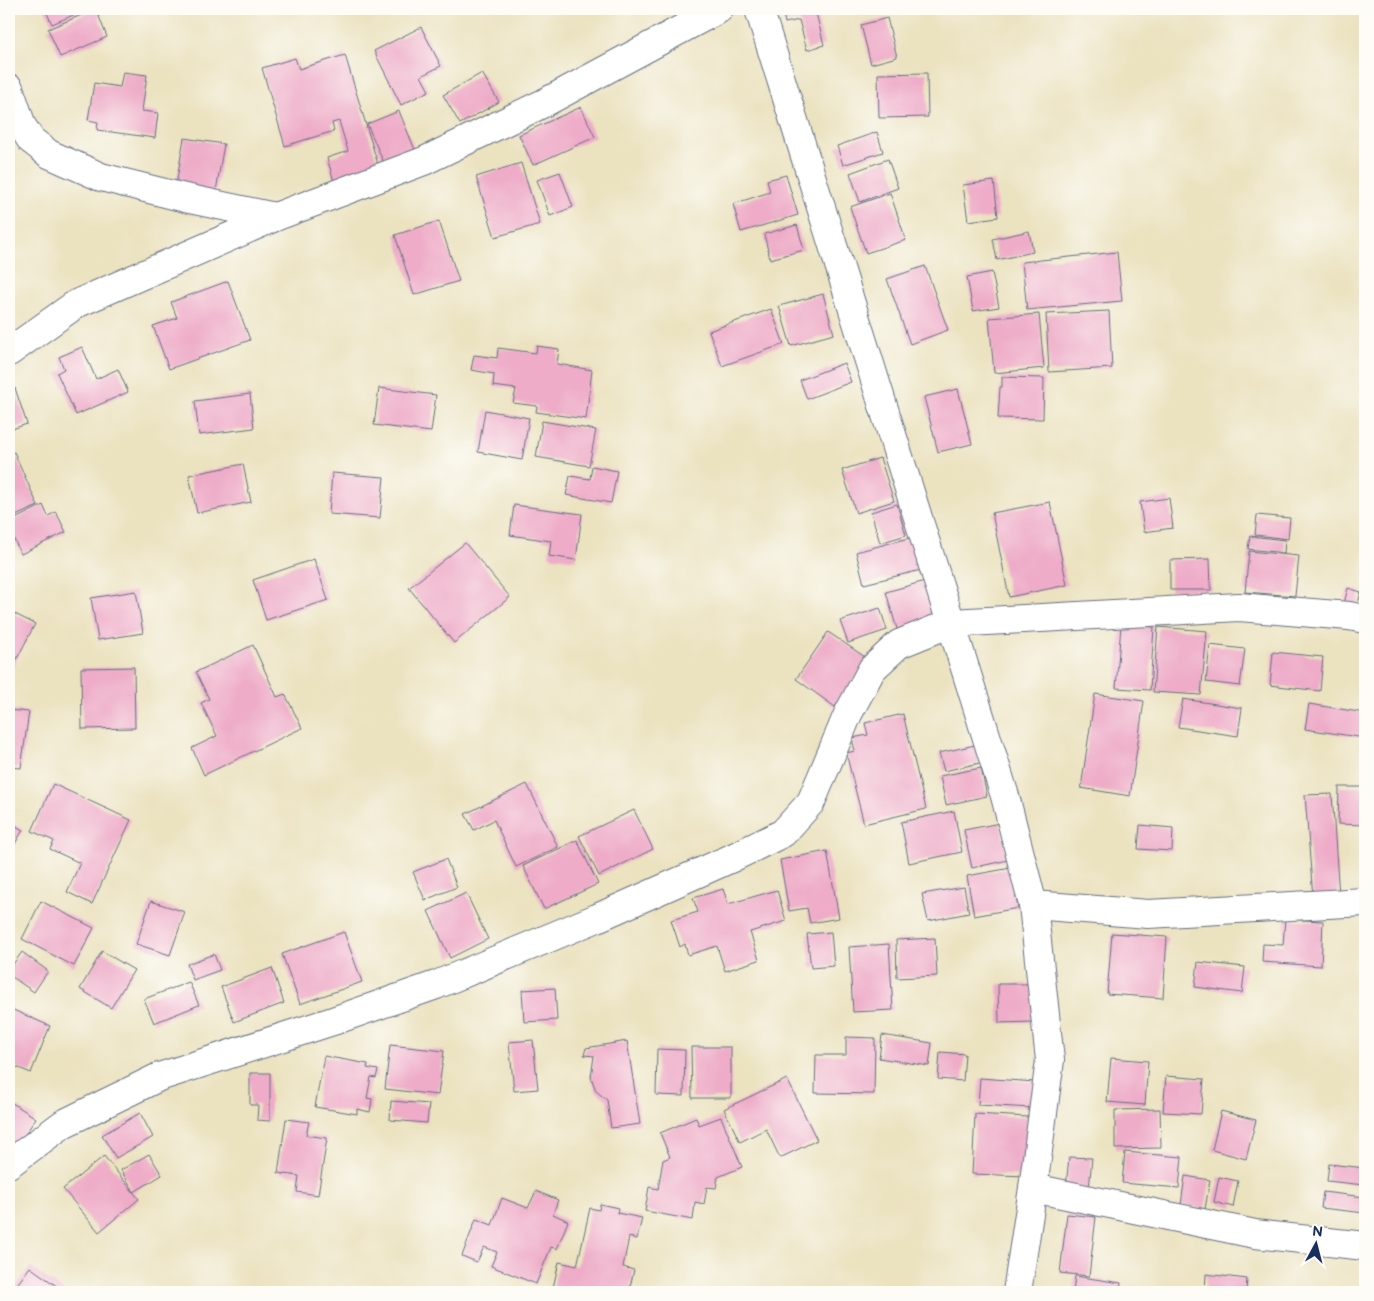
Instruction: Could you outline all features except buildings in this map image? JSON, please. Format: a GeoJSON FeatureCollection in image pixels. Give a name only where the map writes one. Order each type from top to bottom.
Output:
{"type":"FeatureCollection","features":[{"type":"Feature","properties":{"kind":"street"},"geometry":{"type":"LineString","coordinates":[[9,352],[76,304],[275,217],[424,161],[544,103],[719,9]]}},
{"type":"Feature","properties":{"kind":"street"},"geometry":{"type":"LineString","coordinates":[[758,9],[1005,796],[1033,905],[1050,1060],[1033,1188],[1016,1292]]}},
{"type":"Feature","properties":{"kind":"street"},"geometry":{"type":"LineString","coordinates":[[9,88],[22,126],[31,140],[49,154],[101,177],[184,198],[275,217]]}},
{"type":"Feature","properties":{"kind":"street"},"geometry":{"type":"LineString","coordinates":[[9,1164],[63,1124],[159,1077],[333,1021],[436,985],[597,918],[732,858],[783,833],[811,802],[848,714],[872,669],[899,644],[951,623],[1239,608],[1349,616],[1365,619]]}},
{"type":"Feature","properties":{"kind":"street"},"geometry":{"type":"LineString","coordinates":[[1033,905],[1148,914],[1365,902]]}},
{"type":"Feature","properties":{"kind":"street"},"geometry":{"type":"LineString","coordinates":[[1033,1188],[1255,1234],[1365,1246]]}}]}
